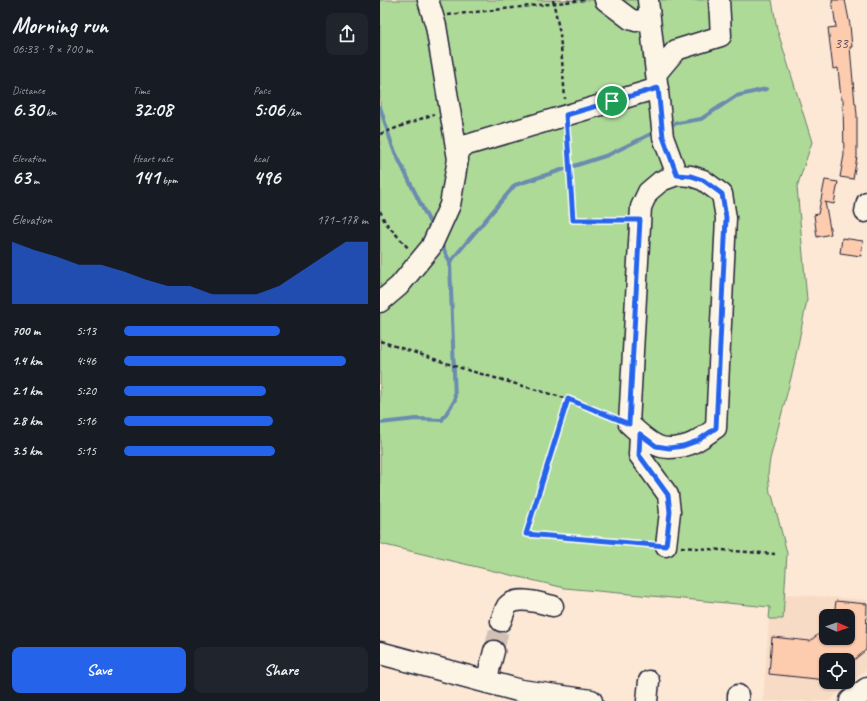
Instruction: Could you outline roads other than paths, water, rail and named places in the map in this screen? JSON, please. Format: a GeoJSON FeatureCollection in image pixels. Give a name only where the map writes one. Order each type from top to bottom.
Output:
{"type":"FeatureCollection","features":[{"type":"Feature","properties":{"kind":"main road"},"geometry":{"type":"LineString","coordinates":[[380,653],[486,682],[520,696],[591,701]]}},
{"type":"Feature","properties":{"kind":"main road"},"geometry":{"type":"LineString","coordinates":[[851,701],[867,688]]}},
{"type":"Feature","properties":{"kind":"lane"},"geometry":{"type":"LineString","coordinates":[[605,0],[630,19],[636,21],[649,9]]}},
{"type":"Feature","properties":{"kind":"lane"},"geometry":{"type":"LineString","coordinates":[[653,44],[676,50],[721,36],[719,0]]}},
{"type":"Feature","properties":{"kind":"lane"},"geometry":{"type":"LineString","coordinates":[[380,302],[400,286],[431,247],[450,205],[458,159],[436,26],[430,9]]}},
{"type":"Feature","properties":{"kind":"lane"},"geometry":{"type":"LineString","coordinates":[[649,9],[663,137],[677,175]]}},
{"type":"Feature","properties":{"kind":"lane"},"geometry":{"type":"LineString","coordinates":[[457,148],[566,115],[657,81],[676,50]]}},
{"type":"Feature","properties":{"kind":"lane"},"geometry":{"type":"LineString","coordinates":[[635,429],[656,446],[669,448],[683,446],[697,441],[716,428],[726,218],[722,194],[703,180],[691,176],[677,175],[661,181],[648,192],[641,206],[640,220],[635,429],[639,455],[666,492],[670,500],[666,546]]}},
{"type":"Feature","properties":{"kind":"lane"},"geometry":{"type":"LineString","coordinates":[[501,621],[504,612],[513,601],[530,601],[553,606]]}},
{"type":"Feature","properties":{"kind":"lane"},"geometry":{"type":"LineString","coordinates":[[486,682],[494,651]]}},
{"type":"Feature","properties":{"kind":"lane"},"geometry":{"type":"LineString","coordinates":[[647,701],[649,681]]}},
{"type":"Feature","properties":{"kind":"waterway"},"geometry":{"type":"LineString","coordinates":[[667,127],[672,124],[701,119],[736,96],[766,89]]}},
{"type":"Feature","properties":{"kind":"waterway"},"geometry":{"type":"LineString","coordinates":[[380,107],[393,148],[432,227]]}},
{"type":"Feature","properties":{"kind":"waterway"},"geometry":{"type":"LineString","coordinates":[[450,262],[515,185],[608,155],[657,131]]}},
{"type":"Feature","properties":{"kind":"waterway"},"geometry":{"type":"LineString","coordinates":[[380,423],[416,419],[442,420],[455,400],[450,262],[440,242]]}},
{"type":"Feature","properties":{"kind":"tunnel"},"geometry":{"type":"LineString","coordinates":[[494,651],[501,621]]}}]}
